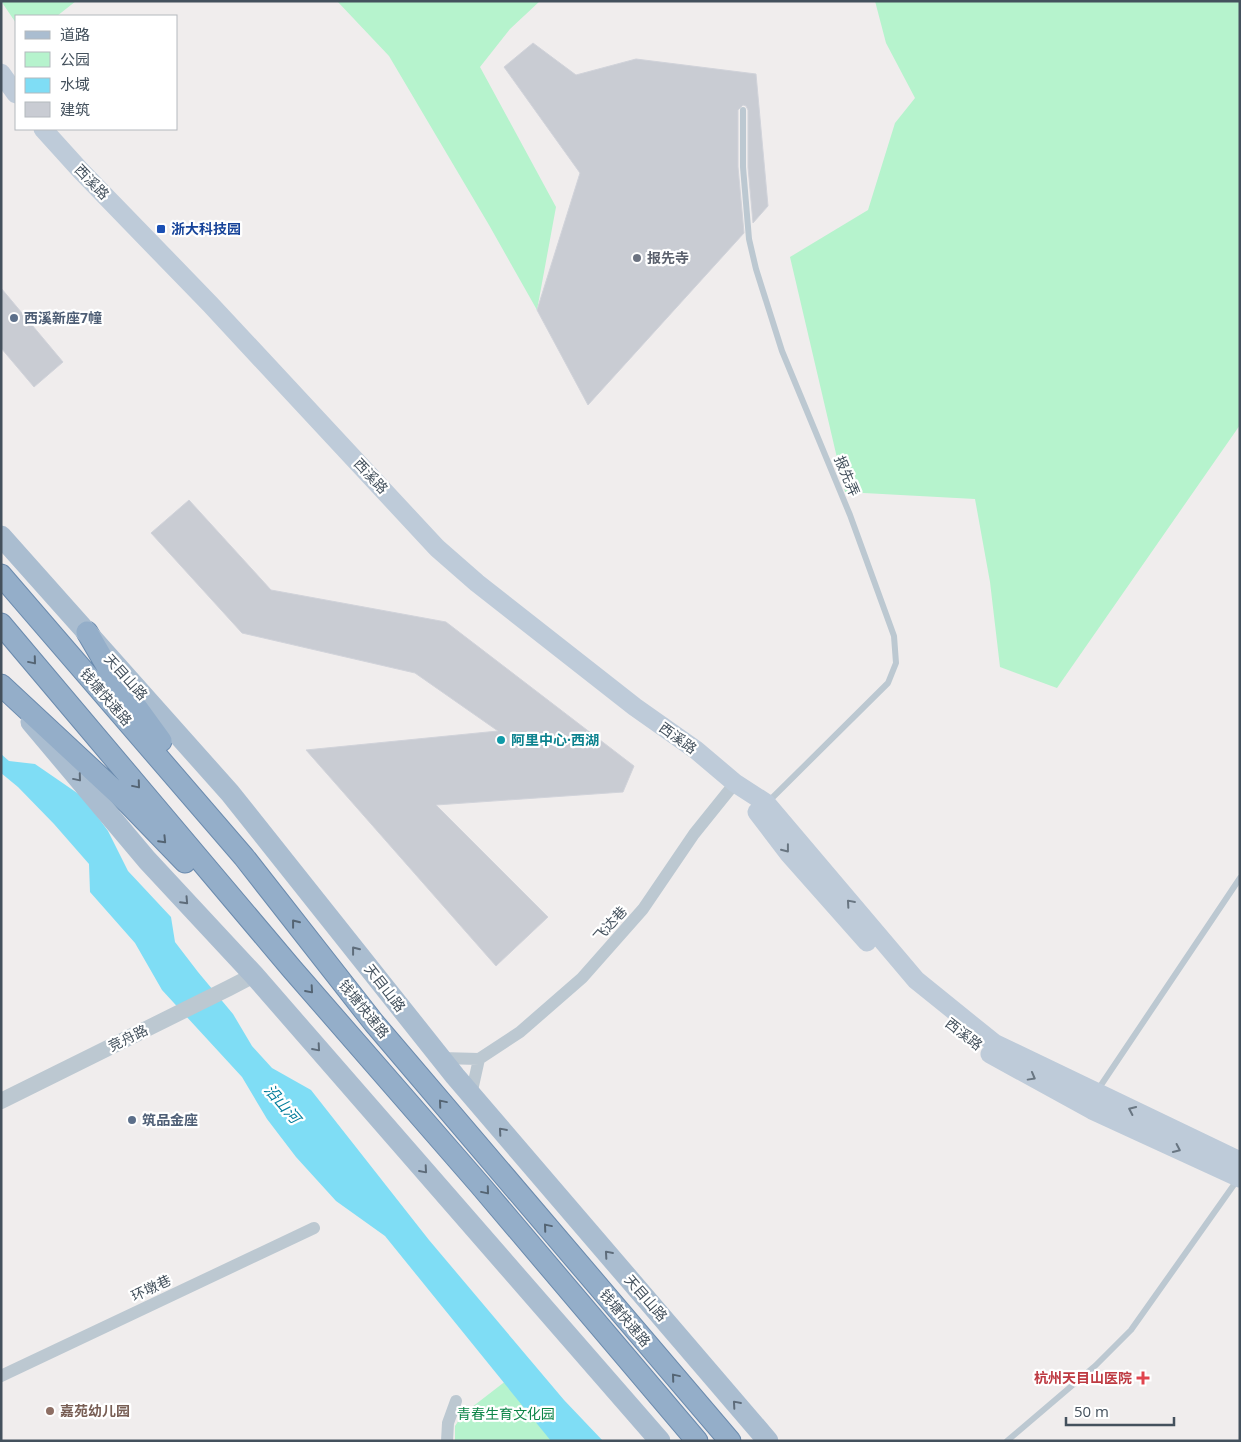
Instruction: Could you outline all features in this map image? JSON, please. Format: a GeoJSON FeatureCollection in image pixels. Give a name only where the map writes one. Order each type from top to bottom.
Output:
{"type":"FeatureCollection","features":[{"type":"Feature","properties":{"kind":"highway","name":"钱塘快速路"},"geometry":{"type":"LineString","coordinates":[[1,575],[244,857],[374,1023],[730,1441]]}},
{"type":"Feature","properties":{"kind":"highway","name":"钱塘快速路"},"geometry":{"type":"LineString","coordinates":[[1,624],[292,968],[480,1185],[697,1441]]}},
{"type":"Feature","properties":{"kind":"highway"},"geometry":{"type":"LineString","coordinates":[[86,632],[108,668],[244,857]]}},
{"type":"Feature","properties":{"kind":"highway"},"geometry":{"type":"LineString","coordinates":[[1,687],[128,803],[210,888],[292,968]]}},
{"type":"Feature","properties":{"kind":"main road"},"geometry":{"type":"LineString","coordinates":[[1,73],[15,93]]}},
{"type":"Feature","properties":{"kind":"main road","name":"西溪路"},"geometry":{"type":"LineString","coordinates":[[44,130],[210,304],[436,548],[635,707],[696,750],[735,783],[766,803],[916,980],[994,1043],[1096,1092],[1239,1172]]}},
{"type":"Feature","properties":{"kind":"main road","name":"天目山路"},"geometry":{"type":"LineString","coordinates":[[1,536],[230,793],[471,1095],[768,1441]]}},
{"type":"Feature","properties":{"kind":"main road"},"geometry":{"type":"LineString","coordinates":[[1,687],[147,860],[254,975],[660,1441]]}},
{"type":"Feature","properties":{"kind":"main road","name":"西溪路"},"geometry":{"type":"LineString","coordinates":[[735,783],[789,854],[910,991],[989,1054],[1092,1110],[1239,1172]]}},
{"type":"Feature","properties":{"kind":"street","name":"飞达巷"},"geometry":{"type":"LineString","coordinates":[[479,1059],[520,1032],[582,978],[643,909],[694,834],[735,783]]}},
{"type":"Feature","properties":{"kind":"street","name":"竞舟路"},"geometry":{"type":"LineString","coordinates":[[1,1101],[254,975]]}},
{"type":"Feature","properties":{"kind":"street"},"geometry":{"type":"LineString","coordinates":[[441,1058],[479,1059],[471,1095]]}},
{"type":"Feature","properties":{"kind":"street","name":"环墩巷"},"geometry":{"type":"LineString","coordinates":[[1,1376],[314,1228]]}},
{"type":"Feature","properties":{"kind":"street"},"geometry":{"type":"LineString","coordinates":[[448,1441],[448,1423],[456,1401]]}},
{"type":"Feature","properties":{"kind":"lane","name":"报先弄"},"geometry":{"type":"LineString","coordinates":[[743,110],[743,167],[749,239],[756,270],[782,352],[850,515],[894,636],[896,663],[888,683],[766,803]]}},
{"type":"Feature","properties":{"kind":"lane"},"geometry":{"type":"LineString","coordinates":[[1096,1092],[1240,878]]}},
{"type":"Feature","properties":{"kind":"lane"},"geometry":{"type":"LineString","coordinates":[[1007,1441],[1095,1366],[1131,1330],[1239,1172]]}},
{"type":"Feature","properties":{"kind":"green space"},"geometry":{"type":"Polygon","coordinates":[[[1,1],[76,1],[58,15],[15,15],[15,22],[1,1]]]}},
{"type":"Feature","properties":{"kind":"green space"},"geometry":{"type":"Polygon","coordinates":[[[337,1],[540,1],[510,29],[480,67],[556,207],[537,310],[389,56],[337,1]]]}},
{"type":"Feature","properties":{"kind":"green space"},"geometry":{"type":"Polygon","coordinates":[[[875,1],[1240,1],[1240,425],[1057,688],[1000,667],[990,582],[975,499],[845,492],[790,257],[868,210],[895,123],[915,98],[886,43],[875,1]]]}},
{"type":"Feature","properties":{"kind":"green space","name":"青春生育文化园"},"geometry":{"type":"Polygon","coordinates":[[[511,1377],[559,1441],[455,1441],[455,1426],[463,1414],[511,1377]]]}},
{"type":"Feature","properties":{"kind":"water","name":"沿山河"},"geometry":{"type":"Polygon","coordinates":[[[1,754],[9,761],[35,764],[83,797],[108,831],[128,871],[171,917],[175,942],[233,1014],[252,1046],[272,1068],[311,1090],[429,1240],[564,1400],[603,1441],[551,1441],[385,1236],[336,1201],[296,1157],[267,1119],[242,1077],[162,990],[135,943],[90,892],[89,864],[54,824],[18,787],[1,773],[1,754]]]}},
{"type":"Feature","properties":{"kind":"building","name":"报先寺"},"geometry":{"type":"Polygon","coordinates":[[[533,43],[576,75],[636,59],[756,74],[768,206],[753,223],[748,167],[748,110],[743,105],[738,110],[738,167],[744,233],[588,405],[537,310],[580,173],[504,67],[533,43]]]}},
{"type":"Feature","properties":{"kind":"building","name":"西溪新座7幢"},"geometry":{"type":"Polygon","coordinates":[[[1,288],[63,362],[34,387],[1,348],[1,288]]]}},
{"type":"Feature","properties":{"kind":"building","name":"阿里中心·西湖"},"geometry":{"type":"Polygon","coordinates":[[[189,500],[271,590],[446,622],[634,766],[623,792],[436,805],[548,917],[496,966],[306,750],[498,731],[415,673],[242,633],[151,533],[189,500]]]}},
{"type":"Feature","properties":{"kind":"place","name":"浙大科技园"},"geometry":{"type":"Point","coordinates":[161,229]}},
{"type":"Feature","properties":{"kind":"place","name":"报先寺"},"geometry":{"type":"Point","coordinates":[637,258]}},
{"type":"Feature","properties":{"kind":"place","name":"西溪新座7幢"},"geometry":{"type":"Point","coordinates":[14,318]}},
{"type":"Feature","properties":{"kind":"place","name":"阿里中心·西湖"},"geometry":{"type":"Point","coordinates":[501,740]}},
{"type":"Feature","properties":{"kind":"place","name":"筑品金座"},"geometry":{"type":"Point","coordinates":[132,1120]}},
{"type":"Feature","properties":{"kind":"place","name":"杭州天目山医院"},"geometry":{"type":"Point","coordinates":[1143,1378]}},
{"type":"Feature","properties":{"kind":"place","name":"嘉苑幼儿园"},"geometry":{"type":"Point","coordinates":[50,1411]}}]}
